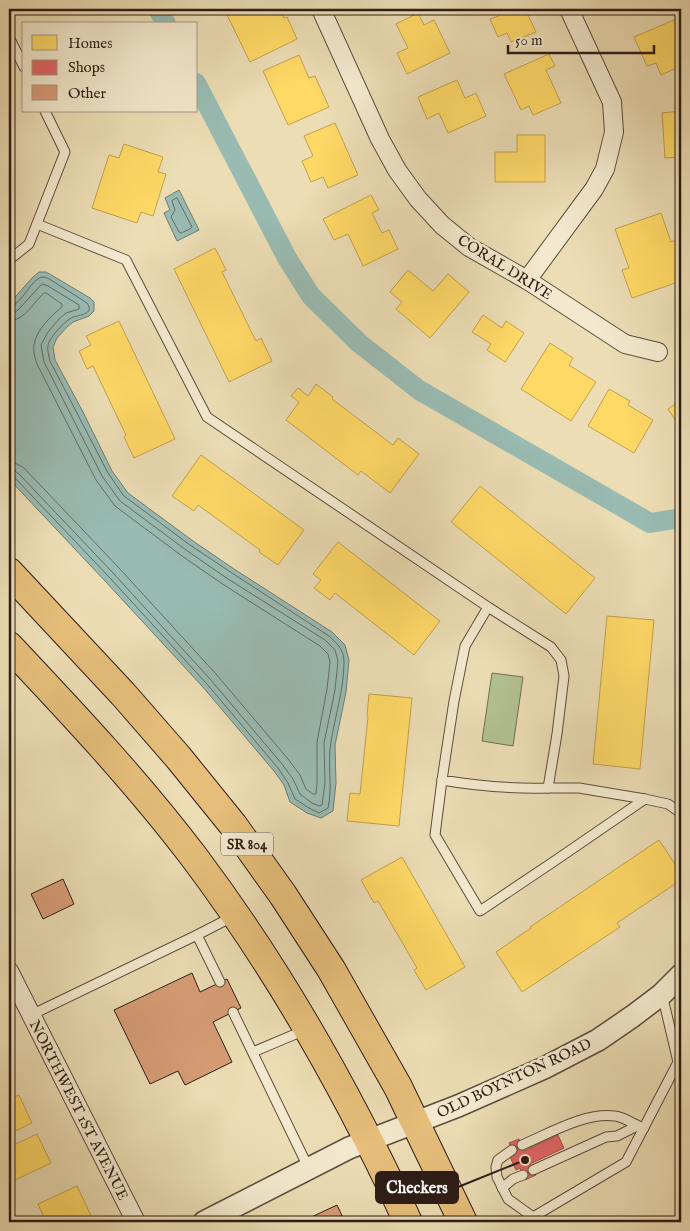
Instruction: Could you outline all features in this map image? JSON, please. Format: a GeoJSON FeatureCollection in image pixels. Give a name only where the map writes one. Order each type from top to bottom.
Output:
{"type":"FeatureCollection","features":[{"type":"Feature","properties":{"kind":"main road","name":"SR 804"},"geometry":{"type":"LineString","coordinates":[[9,572],[178,756],[233,825],[283,895],[331,969],[398,1087],[463,1222]]}},
{"type":"Feature","properties":{"kind":"main road"},"geometry":{"type":"LineString","coordinates":[[9,646],[139,788],[194,857],[236,916],[291,1001],[335,1077],[408,1222]]}},
{"type":"Feature","properties":{"kind":"street","name":"CORAL DRIVE"},"geometry":{"type":"LineString","coordinates":[[321,9],[380,139],[397,170],[418,199],[442,225],[469,248],[527,280],[625,344],[658,352]]}},
{"type":"Feature","properties":{"kind":"street"},"geometry":{"type":"LineString","coordinates":[[527,280],[594,189],[604,169],[614,132],[612,102],[569,9]]}},
{"type":"Feature","properties":{"kind":"street","name":"NORTHWEST 1ST AVENUE"},"geometry":{"type":"LineString","coordinates":[[9,971],[136,1222]]}},
{"type":"Feature","properties":{"kind":"street","name":"OLD BOYNTON ROAD"},"geometry":{"type":"LineString","coordinates":[[207,1222],[349,1148],[458,1106],[552,1064],[598,1040],[662,994],[681,976]]}},
{"type":"Feature","properties":{"kind":"lane"},"geometry":{"type":"LineString","coordinates":[[9,37],[22,63]]}},
{"type":"Feature","properties":{"kind":"lane"},"geometry":{"type":"LineString","coordinates":[[9,260],[29,244],[65,152],[45,112]]}},
{"type":"Feature","properties":{"kind":"lane"},"geometry":{"type":"LineString","coordinates":[[37,224],[126,260],[207,417],[551,647],[561,660],[564,676],[548,788]]}},
{"type":"Feature","properties":{"kind":"lane"},"geometry":{"type":"LineString","coordinates":[[488,606],[465,646],[454,701],[435,835],[480,911],[645,798]]}},
{"type":"Feature","properties":{"kind":"lane"},"geometry":{"type":"LineString","coordinates":[[442,780],[466,784],[528,788],[578,788],[645,798],[668,804],[681,813]]}},
{"type":"Feature","properties":{"kind":"lane"},"geometry":{"type":"LineString","coordinates":[[31,1015],[236,916]]}},
{"type":"Feature","properties":{"kind":"lane"},"geometry":{"type":"LineString","coordinates":[[197,935],[220,982]]}},
{"type":"Feature","properties":{"kind":"lane"},"geometry":{"type":"LineString","coordinates":[[512,1150],[498,1160],[496,1166],[497,1177],[508,1199],[531,1219],[626,1162],[640,1127],[678,1062],[662,994]]}},
{"type":"Feature","properties":{"kind":"lane"},"geometry":{"type":"LineString","coordinates":[[233,1012],[309,1169]]}},
{"type":"Feature","properties":{"kind":"lane"},"geometry":{"type":"LineString","coordinates":[[253,1052],[307,1029]]}},
{"type":"Feature","properties":{"kind":"lane"},"geometry":{"type":"LineString","coordinates":[[522,1145],[579,1120],[596,1116],[616,1116],[640,1127]]}},
{"type":"Feature","properties":{"kind":"lane"},"geometry":{"type":"LineString","coordinates":[[533,1170],[606,1138],[640,1127]]}},
{"type":"Feature","properties":{"kind":"lane"},"geometry":{"type":"LineString","coordinates":[[502,1188],[513,1179],[523,1175]]}},
{"type":"Feature","properties":{"kind":"green space"},"geometry":{"type":"Polygon","coordinates":[[[492,673],[523,677],[513,746],[482,741],[492,673]]]}},
{"type":"Feature","properties":{"kind":"water"},"geometry":{"type":"Polygon","coordinates":[[[179,190],[199,230],[177,241],[164,213],[170,210],[165,198],[179,190]]]}},
{"type":"Feature","properties":{"kind":"water"},"geometry":{"type":"Polygon","coordinates":[[[39,272],[46,272],[94,302],[94,311],[89,316],[73,322],[57,338],[53,347],[55,360],[112,471],[128,493],[234,569],[332,632],[345,645],[349,660],[346,692],[335,745],[336,783],[333,811],[321,818],[307,813],[290,802],[284,785],[274,771],[202,686],[9,479],[9,304],[39,272]]]}},
{"type":"Feature","properties":{"kind":"building: Homes"},"geometry":{"type":"Polygon","coordinates":[[[239,9],[279,9],[284,18],[287,17],[297,39],[250,62],[227,15],[239,9]]]}},
{"type":"Feature","properties":{"kind":"building: Homes"},"geometry":{"type":"Polygon","coordinates":[[[496,9],[525,9],[536,32],[511,42],[507,33],[498,37],[490,19],[499,16],[496,9]]]}},
{"type":"Feature","properties":{"kind":"building: Homes"},"geometry":{"type":"Polygon","coordinates":[[[418,13],[424,25],[434,20],[450,53],[407,74],[397,53],[408,48],[396,24],[418,13]]]}},
{"type":"Feature","properties":{"kind":"building: Homes"},"geometry":{"type":"Polygon","coordinates":[[[681,17],[681,66],[661,75],[656,63],[647,66],[634,37],[681,17]]]}},
{"type":"Feature","properties":{"kind":"building: Homes"},"geometry":{"type":"Polygon","coordinates":[[[549,54],[555,66],[546,70],[561,103],[533,115],[529,106],[521,110],[504,74],[549,54]]]}},
{"type":"Feature","properties":{"kind":"building: Homes"},"geometry":{"type":"Polygon","coordinates":[[[299,55],[309,78],[315,76],[329,107],[288,125],[263,71],[299,55]]]}},
{"type":"Feature","properties":{"kind":"building: Homes"},"geometry":{"type":"Polygon","coordinates":[[[457,80],[465,98],[476,93],[486,116],[448,133],[439,113],[427,119],[418,97],[457,80]]]}},
{"type":"Feature","properties":{"kind":"building: Homes"},"geometry":{"type":"Polygon","coordinates":[[[681,111],[681,157],[665,158],[662,113],[681,111]]]}},
{"type":"Feature","properties":{"kind":"building: Homes"},"geometry":{"type":"Polygon","coordinates":[[[335,123],[358,175],[328,188],[323,177],[311,182],[302,161],[313,156],[304,136],[335,123]]]}},
{"type":"Feature","properties":{"kind":"building: Homes"},"geometry":{"type":"Polygon","coordinates":[[[517,135],[545,135],[545,182],[495,182],[495,152],[517,152],[517,135]]]}},
{"type":"Feature","properties":{"kind":"building: Homes"},"geometry":{"type":"Polygon","coordinates":[[[124,144],[163,157],[158,172],[166,174],[153,216],[141,212],[137,223],[92,208],[109,155],[119,158],[124,144]]]}},
{"type":"Feature","properties":{"kind":"building: Homes"},"geometry":{"type":"Polygon","coordinates":[[[371,195],[379,210],[372,213],[382,233],[389,230],[398,249],[363,266],[348,234],[334,240],[323,219],[371,195]]]}},
{"type":"Feature","properties":{"kind":"building: Homes"},"geometry":{"type":"Polygon","coordinates":[[[661,213],[671,242],[681,238],[681,281],[632,298],[622,270],[629,268],[615,229],[661,213]]]}},
{"type":"Feature","properties":{"kind":"building: Homes"},"geometry":{"type":"Polygon","coordinates":[[[215,248],[226,270],[222,272],[256,341],[261,338],[272,361],[229,382],[174,269],[215,248]]]}},
{"type":"Feature","properties":{"kind":"building: Homes"},"geometry":{"type":"Polygon","coordinates":[[[408,270],[433,291],[448,274],[469,292],[430,338],[396,309],[402,302],[390,292],[408,270]]]}},
{"type":"Feature","properties":{"kind":"building: Homes"},"geometry":{"type":"Polygon","coordinates":[[[483,315],[502,328],[506,321],[524,333],[505,362],[487,350],[491,344],[472,332],[483,315]]]}},
{"type":"Feature","properties":{"kind":"building: Homes"},"geometry":{"type":"Polygon","coordinates":[[[119,321],[175,439],[134,458],[124,437],[126,435],[93,366],[87,369],[79,351],[91,345],[86,336],[119,321]]]}},
{"type":"Feature","properties":{"kind":"building: Homes"},"geometry":{"type":"Polygon","coordinates":[[[550,343],[573,358],[569,365],[596,382],[571,421],[521,389],[550,343]]]}},
{"type":"Feature","properties":{"kind":"building: Homes"},"geometry":{"type":"Polygon","coordinates":[[[316,384],[333,397],[332,399],[393,445],[398,438],[419,454],[390,493],[361,471],[358,475],[286,420],[299,402],[291,396],[298,388],[308,396],[316,384]]]}},
{"type":"Feature","properties":{"kind":"building: Homes"},"geometry":{"type":"Polygon","coordinates":[[[609,389],[630,401],[628,405],[653,420],[634,453],[588,426],[609,389]]]}},
{"type":"Feature","properties":{"kind":"building: Homes"},"geometry":{"type":"Polygon","coordinates":[[[681,400],[681,429],[668,409],[681,400]]]}},
{"type":"Feature","properties":{"kind":"building: Homes"},"geometry":{"type":"Polygon","coordinates":[[[201,455],[304,530],[278,565],[198,505],[194,511],[172,496],[201,455]]]}},
{"type":"Feature","properties":{"kind":"building: Homes"},"geometry":{"type":"Polygon","coordinates":[[[480,486],[595,578],[566,614],[451,522],[480,486]]]}},
{"type":"Feature","properties":{"kind":"building: Homes"},"geometry":{"type":"Polygon","coordinates":[[[338,542],[440,621],[414,655],[335,593],[330,600],[314,588],[321,580],[313,574],[338,542]]]}},
{"type":"Feature","properties":{"kind":"building: Homes"},"geometry":{"type":"Polygon","coordinates":[[[607,616],[654,620],[640,769],[593,764],[607,616]]]}},
{"type":"Feature","properties":{"kind":"building: Homes"},"geometry":{"type":"Polygon","coordinates":[[[369,694],[412,698],[399,826],[347,821],[350,793],[360,794],[369,694]]]}},
{"type":"Feature","properties":{"kind":"building: Homes"},"geometry":{"type":"Polygon","coordinates":[[[659,840],[681,873],[681,880],[617,923],[620,927],[522,992],[496,952],[659,840]]]}},
{"type":"Feature","properties":{"kind":"building: Homes"},"geometry":{"type":"Polygon","coordinates":[[[402,857],[465,967],[426,990],[414,970],[417,968],[378,901],[374,903],[361,880],[402,857]]]}},
{"type":"Feature","properties":{"kind":"building: Homes"},"geometry":{"type":"Polygon","coordinates":[[[19,1095],[32,1123],[9,1134],[9,1099],[19,1095]]]}},
{"type":"Feature","properties":{"kind":"building: Homes"},"geometry":{"type":"Polygon","coordinates":[[[37,1134],[51,1163],[11,1182],[9,1178],[9,1147],[37,1134]]]}},
{"type":"Feature","properties":{"kind":"building: Homes"},"geometry":{"type":"Polygon","coordinates":[[[77,1186],[94,1222],[46,1222],[38,1204],[77,1186]]]}},
{"type":"Feature","properties":{"kind":"building: Shops"},"geometry":{"type":"Polygon","coordinates":[[[558,1135],[564,1148],[530,1164],[536,1175],[525,1180],[520,1168],[516,1170],[510,1157],[514,1155],[509,1143],[519,1139],[524,1151],[558,1135]]]}},
{"type":"Feature","properties":{"kind":"building: Other"},"geometry":{"type":"Polygon","coordinates":[[[63,879],[74,904],[43,919],[31,894],[63,879]]]}},
{"type":"Feature","properties":{"kind":"building: Other"},"geometry":{"type":"Polygon","coordinates":[[[192,973],[200,992],[227,979],[241,1008],[213,1022],[232,1062],[185,1085],[178,1071],[150,1084],[114,1010],[192,973]]]}},
{"type":"Feature","properties":{"kind":"building: Other"},"geometry":{"type":"Polygon","coordinates":[[[337,1205],[345,1222],[306,1222],[305,1220],[337,1205]]]}},
{"type":"Feature","properties":{"kind":"waterway"},"geometry":{"type":"LineString","coordinates":[[158,9],[165,22]]}},
{"type":"Feature","properties":{"kind":"waterway"},"geometry":{"type":"LineString","coordinates":[[198,87],[287,258],[311,296],[359,343],[419,390],[650,523],[681,518]]}},
{"type":"Feature","properties":{"kind":"place","name":"Checkers"},"geometry":{"type":"Point","coordinates":[525,1160]}}]}
